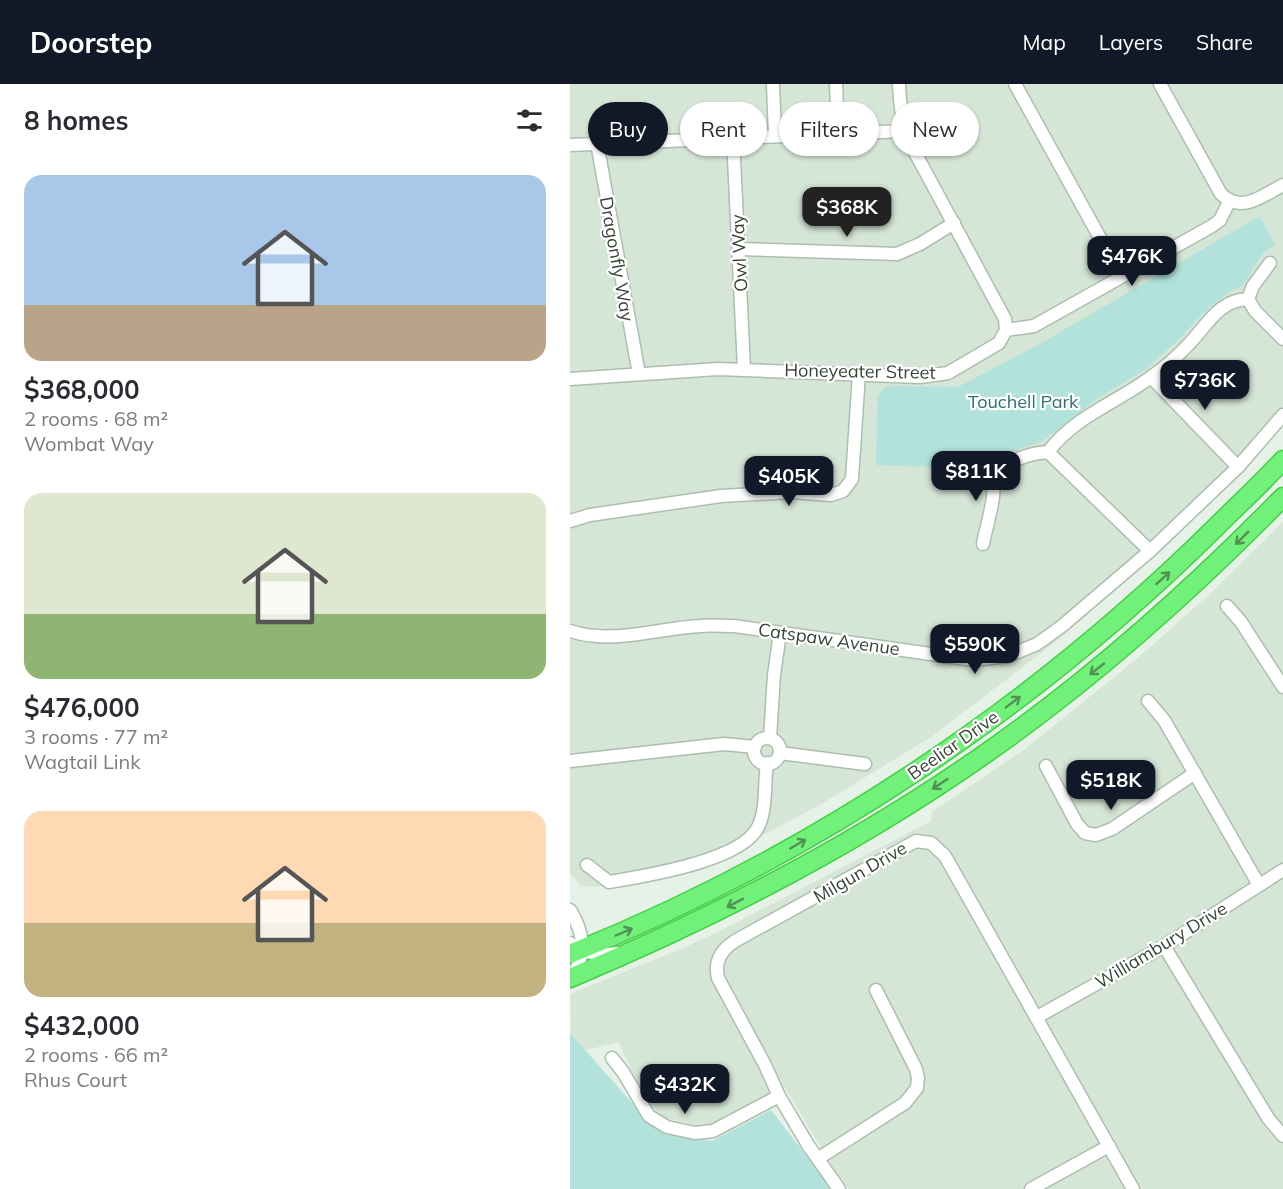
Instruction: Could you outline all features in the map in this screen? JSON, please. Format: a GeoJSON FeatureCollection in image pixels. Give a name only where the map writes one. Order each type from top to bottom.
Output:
{"type":"FeatureCollection","features":[{"type":"Feature","properties":{"kind":"highway","name":"Beeliar Drive"},"geometry":{"type":"LineString","coordinates":[[574,949],[649,921],[739,877],[836,822],[924,766],[1001,711],[1097,637],[1179,563],[1283,460]]}},
{"type":"Feature","properties":{"kind":"highway","name":"Beeliar Drive"},"geometry":{"type":"LineString","coordinates":[[570,978],[712,915],[806,865],[900,810],[991,749],[1103,664],[1156,619],[1283,496]]}},
{"type":"Feature","properties":{"kind":"street"},"geometry":{"type":"LineString","coordinates":[[773,84],[775,135]]}},
{"type":"Feature","properties":{"kind":"street"},"geometry":{"type":"LineString","coordinates":[[836,84],[837,102]]}},
{"type":"Feature","properties":{"kind":"street"},"geometry":{"type":"LineString","coordinates":[[899,84],[900,102]]}},
{"type":"Feature","properties":{"kind":"street"},"geometry":{"type":"LineString","coordinates":[[1015,84],[1121,276]]}},
{"type":"Feature","properties":{"kind":"street"},"geometry":{"type":"LineString","coordinates":[[1160,84],[1221,194],[1229,202],[1238,204],[1252,201],[1283,185]]}},
{"type":"Feature","properties":{"kind":"street"},"geometry":{"type":"LineString","coordinates":[[767,135],[779,135]]}},
{"type":"Feature","properties":{"kind":"street"},"geometry":{"type":"LineString","coordinates":[[570,145],[588,144]]}},
{"type":"Feature","properties":{"kind":"street","name":"Dragonfly Way"},"geometry":{"type":"LineString","coordinates":[[599,156],[639,374]]}},
{"type":"Feature","properties":{"kind":"street","name":"Owl Way"},"geometry":{"type":"LineString","coordinates":[[734,156],[744,369]]}},
{"type":"Feature","properties":{"kind":"street"},"geometry":{"type":"LineString","coordinates":[[918,156],[1001,310],[1006,330],[1034,326],[1212,226],[1220,220],[1229,202]]}},
{"type":"Feature","properties":{"kind":"street"},"geometry":{"type":"LineString","coordinates":[[739,249],[897,254],[920,244],[954,223]]}},
{"type":"Feature","properties":{"kind":"street"},"geometry":{"type":"LineString","coordinates":[[1269,263],[1253,286],[1248,299],[1255,312],[1283,339]]}},
{"type":"Feature","properties":{"kind":"street"},"geometry":{"type":"LineString","coordinates":[[1048,453],[1060,436],[1077,423],[1151,377],[1187,346],[1223,305],[1237,299],[1248,299]]}},
{"type":"Feature","properties":{"kind":"street","name":"Honeyeater Street"},"geometry":{"type":"LineString","coordinates":[[570,379],[718,369],[920,376],[948,372],[999,343],[1006,330]]}},
{"type":"Feature","properties":{"kind":"street"},"geometry":{"type":"LineString","coordinates":[[570,521],[590,515],[721,496],[792,492],[831,495],[843,491],[852,479],[860,373]]}},
{"type":"Feature","properties":{"kind":"street"},"geometry":{"type":"LineString","coordinates":[[1151,377],[1238,467]]}},
{"type":"Feature","properties":{"kind":"street","name":"Catspaw Avenue"},"geometry":{"type":"LineString","coordinates":[[570,632],[592,636],[618,636],[700,626],[734,626],[973,660],[1008,656],[1036,644],[1062,626],[1150,551],[1238,467],[1283,416]]}},
{"type":"Feature","properties":{"kind":"street"},"geometry":{"type":"LineString","coordinates":[[983,543],[993,496],[993,481],[998,472],[1017,460],[1035,453],[1048,453],[1150,551]]}},
{"type":"Feature","properties":{"kind":"street"},"geometry":{"type":"LineString","coordinates":[[570,511],[590,515]]}},
{"type":"Feature","properties":{"kind":"street"},"geometry":{"type":"LineString","coordinates":[[1227,606],[1241,622],[1283,687]]}},
{"type":"Feature","properties":{"kind":"street"},"geometry":{"type":"LineString","coordinates":[[770,738],[774,675],[780,633]]}},
{"type":"Feature","properties":{"kind":"street"},"geometry":{"type":"LineString","coordinates":[[1148,701],[1164,720],[1259,885]]}},
{"type":"Feature","properties":{"kind":"street"},"geometry":{"type":"LineString","coordinates":[[770,738],[779,745],[780,753],[775,760],[767,763],[756,756],[755,747],[759,741],[770,738]]}},
{"type":"Feature","properties":{"kind":"street"},"geometry":{"type":"LineString","coordinates":[[570,761],[716,745],[755,747]]}},
{"type":"Feature","properties":{"kind":"street"},"geometry":{"type":"LineString","coordinates":[[780,753],[865,764]]}},
{"type":"Feature","properties":{"kind":"street"},"geometry":{"type":"LineString","coordinates":[[587,865],[609,882],[667,872],[700,862],[747,842],[753,836],[761,820],[767,763]]}},
{"type":"Feature","properties":{"kind":"street"},"geometry":{"type":"LineString","coordinates":[[1046,766],[1077,824],[1090,840],[1112,829],[1195,773]]}},
{"type":"Feature","properties":{"kind":"street","name":"Milgun Drive"},"geometry":{"type":"LineString","coordinates":[[839,1189],[808,1145],[779,1096],[716,970],[726,946],[916,841],[932,843],[945,856],[1133,1189]]}},
{"type":"Feature","properties":{"kind":"street","name":"Williambury Drive"},"geometry":{"type":"LineString","coordinates":[[1037,1017],[1164,946],[1283,870]]}},
{"type":"Feature","properties":{"kind":"street"},"geometry":{"type":"LineString","coordinates":[[570,910],[582,933],[574,949],[579,961],[570,978]]}},
{"type":"Feature","properties":{"kind":"street"},"geometry":{"type":"LineString","coordinates":[[1164,946],[1268,1118],[1283,1136]]}},
{"type":"Feature","properties":{"kind":"street"},"geometry":{"type":"LineString","coordinates":[[574,949],[605,954],[634,951]]}},
{"type":"Feature","properties":{"kind":"street"},"geometry":{"type":"LineString","coordinates":[[819,1158],[898,1109],[912,1097],[917,1088],[916,1069],[876,990]]}},
{"type":"Feature","properties":{"kind":"street"},"geometry":{"type":"LineString","coordinates":[[612,1058],[649,1116],[667,1127],[695,1133],[713,1131],[779,1096]]}},
{"type":"Feature","properties":{"kind":"street"},"geometry":{"type":"LineString","coordinates":[[1031,1189],[1109,1146]]}},
{"type":"Feature","properties":{"kind":"shaded area"},"geometry":{"type":"Polygon","coordinates":[[[570,84],[1283,84],[1283,424],[1208,506],[1058,640],[931,737],[818,806],[725,855],[626,887],[581,886],[570,873],[570,84]]]}},
{"type":"Feature","properties":{"kind":"shaded area"},"geometry":{"type":"Polygon","coordinates":[[[1283,522],[1283,1189],[849,1189],[837,1174],[784,1086],[726,1119],[705,1127],[664,1118],[657,1112],[634,1076],[618,1042],[571,1054],[570,994],[724,929],[931,821],[932,812],[1025,749],[1139,657],[1210,594],[1283,522]]]}},
{"type":"Feature","properties":{"kind":"green space","name":"Touchell Park"},"geometry":{"type":"Polygon","coordinates":[[[1260,216],[1275,245],[1264,252],[1243,285],[1210,306],[1176,342],[1146,369],[1098,398],[1041,442],[1021,448],[981,469],[876,465],[878,396],[884,388],[892,386],[958,387],[1038,345],[1260,216]]]}},
{"type":"Feature","properties":{"kind":"green space"},"geometry":{"type":"Polygon","coordinates":[[[570,1033],[649,1122],[662,1132],[712,1141],[771,1110],[832,1189],[570,1189],[570,1033]]]}}]}
